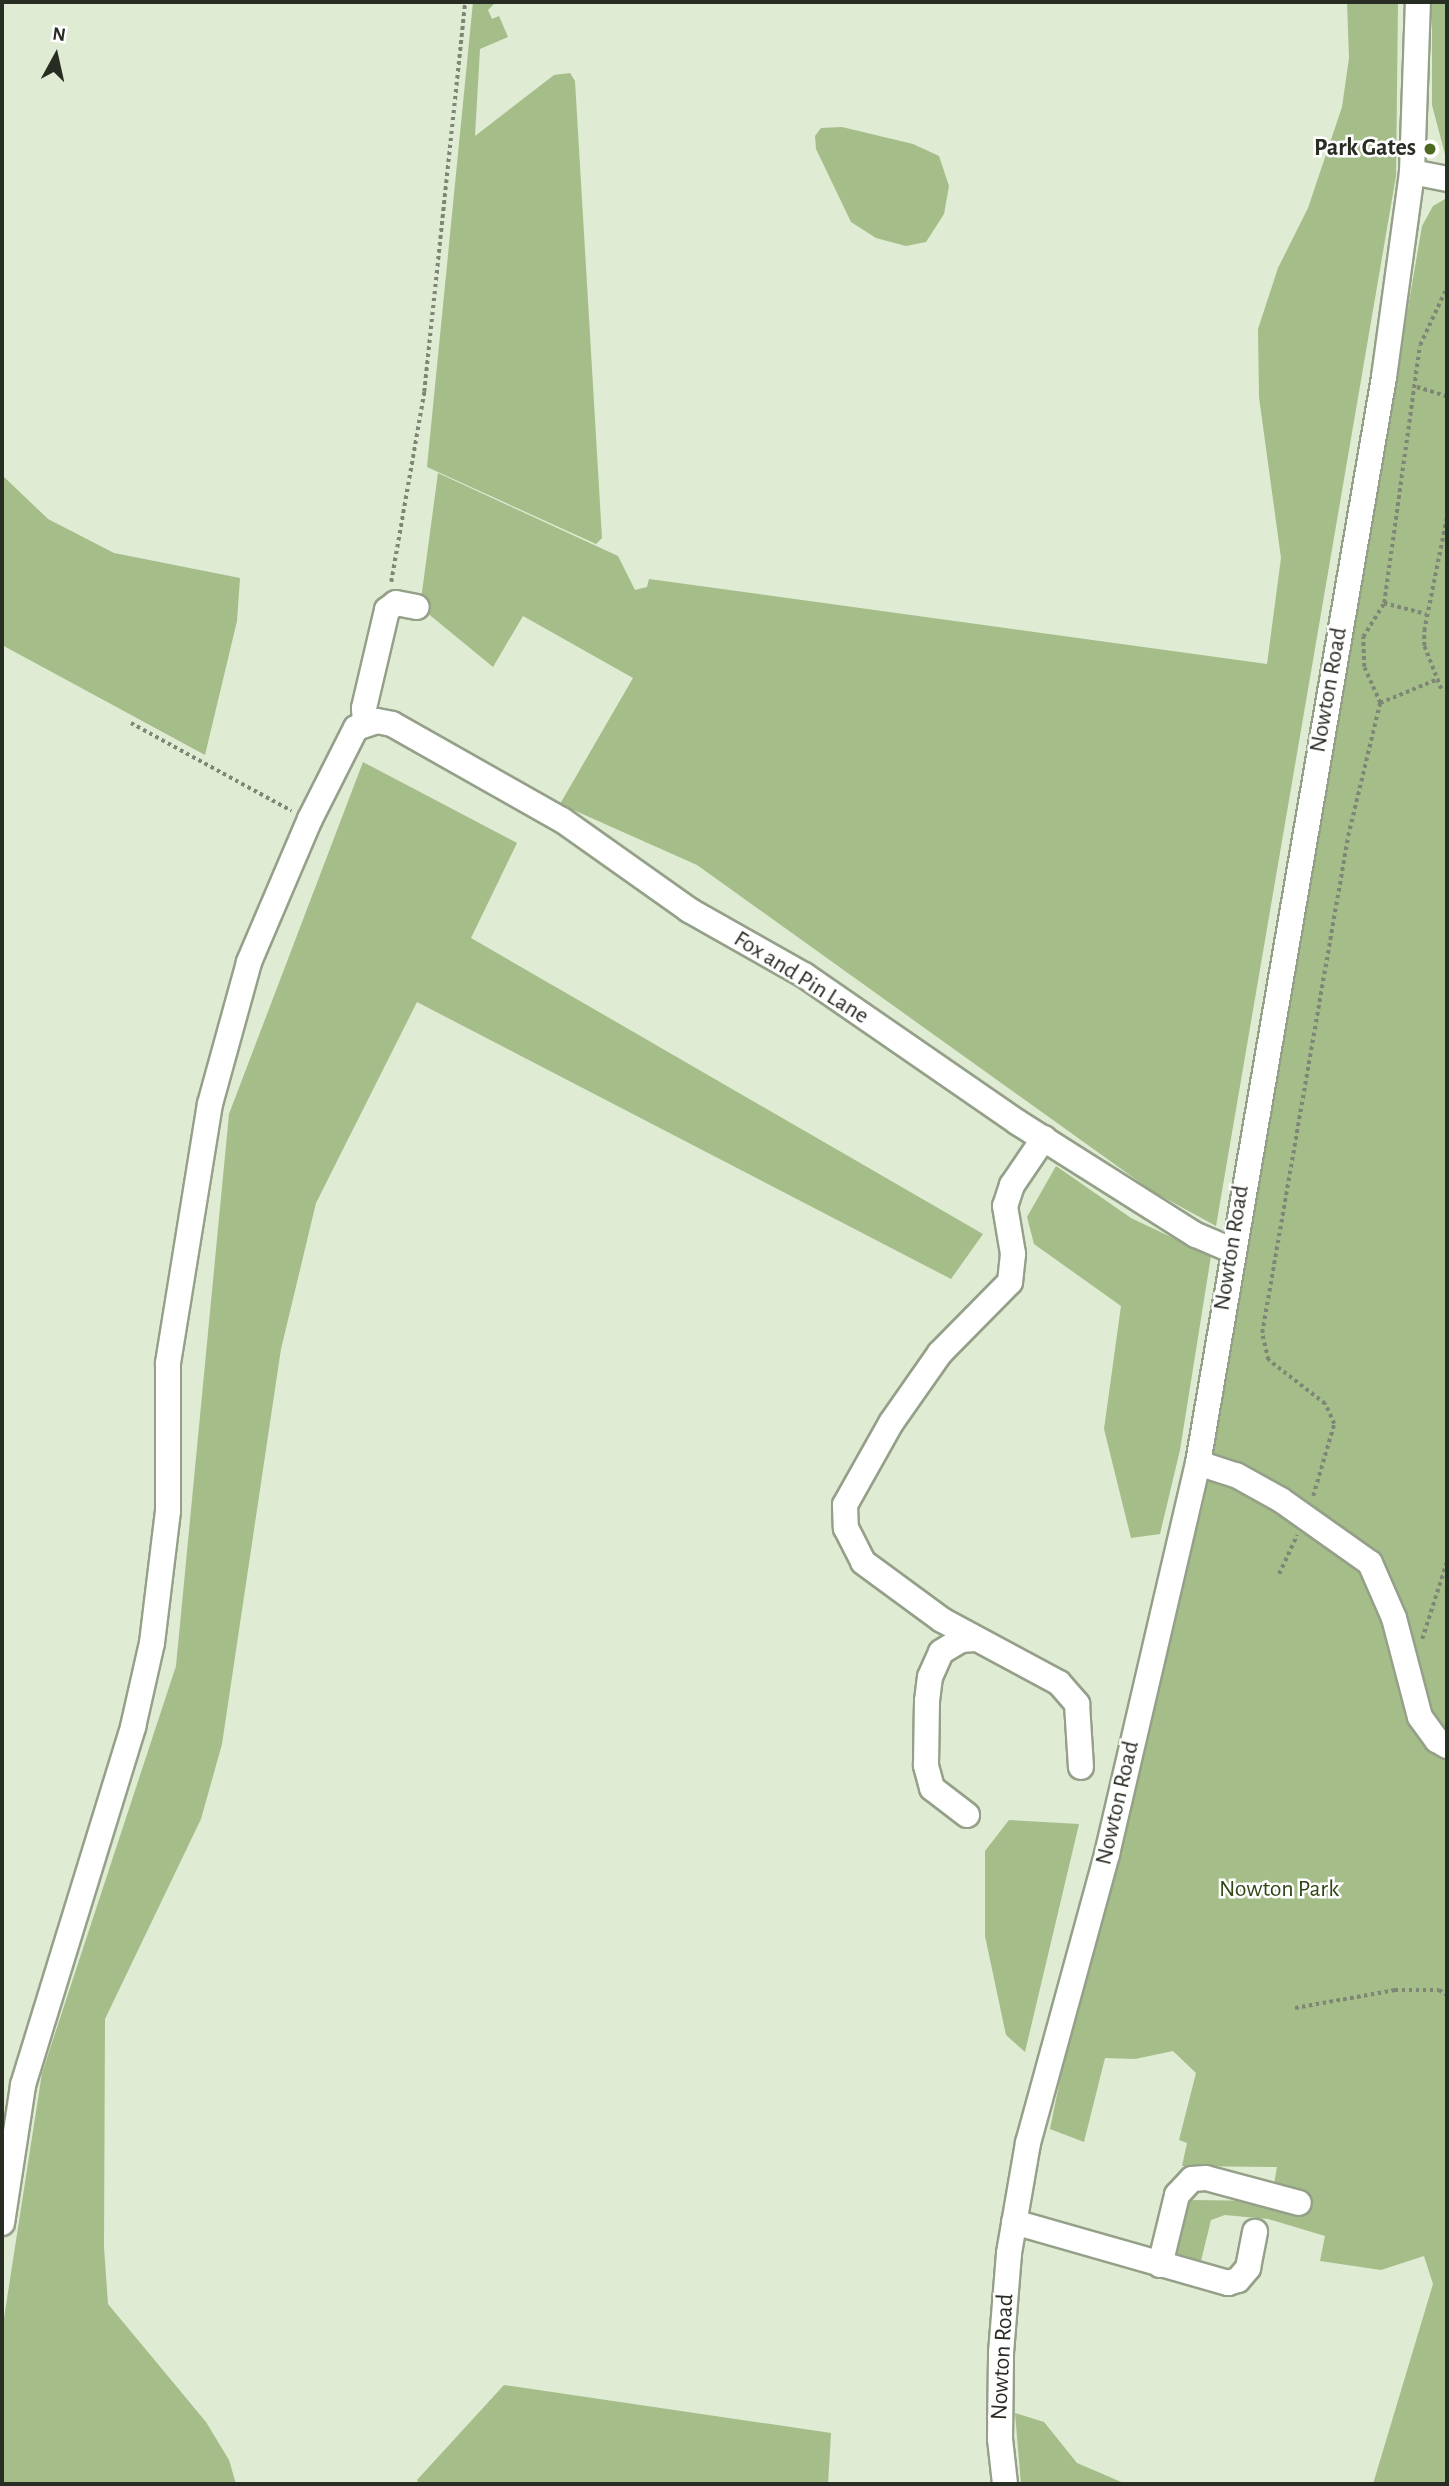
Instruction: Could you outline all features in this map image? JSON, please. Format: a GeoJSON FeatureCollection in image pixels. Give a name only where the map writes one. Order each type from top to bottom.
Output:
{"type":"FeatureCollection","features":[{"type":"Feature","properties":{"kind":"street","name":"Nowton Road"},"geometry":{"type":"LineString","coordinates":[[1005,2484],[1000,2440],[1001,2353],[1014,2222],[1028,2143],[1107,1854],[1198,1463],[1231,1250],[1384,377],[1412,172],[1418,2]]}},
{"type":"Feature","properties":{"kind":"street"},"geometry":{"type":"LineString","coordinates":[[1412,172],[1447,179]]}},
{"type":"Feature","properties":{"kind":"street"},"geometry":{"type":"LineString","coordinates":[[2,2223],[23,2085],[132,1727],[152,1643],[168,1511],[168,1363],[211,1104],[250,962],[314,812],[356,728],[365,723],[364,708],[387,610],[397,603],[417,607]]}},
{"type":"Feature","properties":{"kind":"street","name":"Fox and Pin Lane"},"geometry":{"type":"LineString","coordinates":[[365,723],[392,724],[562,820],[689,910],[804,975],[1044,1138],[1196,1235],[1231,1250]]}},
{"type":"Feature","properties":{"kind":"street"},"geometry":{"type":"LineString","coordinates":[[1044,1138],[1012,1185],[1005,1206],[1013,1254],[1010,1282],[940,1353],[872,1454],[845,1505],[846,1528],[863,1562],[942,1620],[1059,1683],[1077,1704],[1081,1767]]}},
{"type":"Feature","properties":{"kind":"street"},"geometry":{"type":"LineString","coordinates":[[1198,1463],[1236,1475],[1305,1517],[1370,1563],[1394,1618],[1420,1717],[1437,1740],[1447,1746]]}},
{"type":"Feature","properties":{"kind":"street"},"geometry":{"type":"LineString","coordinates":[[942,1620],[946,1629],[941,1652],[930,1676],[926,1765],[932,1788],[967,1815]]}},
{"type":"Feature","properties":{"kind":"street"},"geometry":{"type":"LineString","coordinates":[[941,1652],[961,1640],[975,1639]]}},
{"type":"Feature","properties":{"kind":"street"},"geometry":{"type":"LineString","coordinates":[[1160,2265],[1177,2195],[1192,2179],[1206,2178],[1299,2203]]}},
{"type":"Feature","properties":{"kind":"street"},"geometry":{"type":"LineString","coordinates":[[1014,2222],[1215,2281],[1238,2280],[1248,2268],[1255,2232]]}},
{"type":"Feature","properties":{"kind":"path"},"geometry":{"type":"LineString","coordinates":[[387,610],[424,392],[465,2]]}},
{"type":"Feature","properties":{"kind":"path"},"geometry":{"type":"LineString","coordinates":[[1279,1574],[1325,1465],[1334,1424],[1325,1404],[1268,1360],[1262,1332],[1349,836],[1380,703],[1377,690],[1364,667],[1366,643],[1363,637],[1381,613],[1384,603],[1397,488],[1417,387],[1420,345],[1447,287]]}},
{"type":"Feature","properties":{"kind":"path"},"geometry":{"type":"LineString","coordinates":[[1417,387],[1447,396]]}},
{"type":"Feature","properties":{"kind":"path"},"geometry":{"type":"LineString","coordinates":[[1441,688],[1423,646],[1447,516]]}},
{"type":"Feature","properties":{"kind":"path"},"geometry":{"type":"LineString","coordinates":[[1384,603],[1427,614]]}},
{"type":"Feature","properties":{"kind":"path"},"geometry":{"type":"LineString","coordinates":[[1380,703],[1438,679]]}},
{"type":"Feature","properties":{"kind":"path"},"geometry":{"type":"LineString","coordinates":[[131,723],[298,814],[314,812]]}},
{"type":"Feature","properties":{"kind":"path"},"geometry":{"type":"LineString","coordinates":[[1409,1677],[1447,1561]]}},
{"type":"Feature","properties":{"kind":"path"},"geometry":{"type":"LineString","coordinates":[[1295,2008],[1395,1990],[1431,1989],[1447,1995]]}},
{"type":"Feature","properties":{"kind":"green space"},"geometry":{"type":"Polygon","coordinates":[[[473,2],[496,2],[488,10],[492,19],[499,16],[508,37],[480,49],[475,136],[554,75],[570,73],[575,81],[602,538],[596,544],[427,467],[473,2]]]}},
{"type":"Feature","properties":{"kind":"green space"},"geometry":{"type":"Polygon","coordinates":[[[1347,2],[1398,2],[1396,176],[1216,1226],[1152,1191],[697,865],[560,804],[633,678],[523,616],[493,667],[420,607],[438,473],[618,556],[635,590],[647,587],[649,579],[1267,664],[1281,558],[1259,397],[1258,329],[1278,268],[1308,208],[1342,107],[1349,58],[1347,2]]]}},
{"type":"Feature","properties":{"kind":"green space"},"geometry":{"type":"Polygon","coordinates":[[[1432,2],[1447,2],[1447,162],[1432,105],[1432,2]]]}},
{"type":"Feature","properties":{"kind":"green space"},"geometry":{"type":"Polygon","coordinates":[[[842,127],[913,144],[939,156],[949,186],[944,214],[926,242],[906,246],[876,238],[851,222],[816,149],[815,136],[821,128],[842,127]]]}},
{"type":"Feature","properties":{"kind":"green space","name":"Nowton Park"},"geometry":{"type":"Polygon","coordinates":[[[1447,198],[1447,2484],[1373,2484],[1433,2284],[1424,2256],[1381,2270],[1320,2261],[1325,2236],[1268,2219],[1225,2215],[1211,2220],[1199,2269],[1171,2261],[1189,2200],[1271,2201],[1277,2167],[1182,2166],[1187,2143],[1179,2140],[1196,2073],[1173,2051],[1135,2059],[1105,2058],[1084,2142],[1050,2129],[1066,2050],[1203,1505],[1422,226],[1433,206],[1447,198]]]}},
{"type":"Feature","properties":{"kind":"green space"},"geometry":{"type":"Polygon","coordinates":[[[2,475],[48,519],[114,553],[240,578],[237,621],[205,755],[2,645],[2,475]]]}},
{"type":"Feature","properties":{"kind":"green space"},"geometry":{"type":"Polygon","coordinates":[[[363,762],[517,843],[471,938],[983,1234],[951,1279],[417,1002],[316,1203],[281,1349],[222,1744],[201,1819],[105,2019],[104,2247],[108,2304],[206,2422],[229,2460],[236,2484],[2,2484],[2,2331],[42,2073],[176,1666],[229,1114],[363,762]]]}},
{"type":"Feature","properties":{"kind":"green space"},"geometry":{"type":"Polygon","coordinates":[[[1056,1166],[1131,1218],[1211,1256],[1180,1450],[1160,1534],[1131,1538],[1104,1429],[1121,1306],[1034,1244],[1027,1217],[1056,1166]]]}},
{"type":"Feature","properties":{"kind":"green space"},"geometry":{"type":"Polygon","coordinates":[[[1009,1820],[1079,1824],[1025,2052],[1006,2035],[985,1936],[985,1851],[1009,1820]]]}},
{"type":"Feature","properties":{"kind":"green space"},"geometry":{"type":"Polygon","coordinates":[[[504,2385],[831,2433],[828,2484],[419,2484],[417,2480],[504,2385]]]}},
{"type":"Feature","properties":{"kind":"green space"},"geometry":{"type":"Polygon","coordinates":[[[1015,2413],[1044,2422],[1077,2463],[1126,2484],[1021,2484],[1015,2413]]]}},
{"type":"Feature","properties":{"kind":"place","name":"Park Gates"},"geometry":{"type":"Point","coordinates":[1430,149]}}]}
